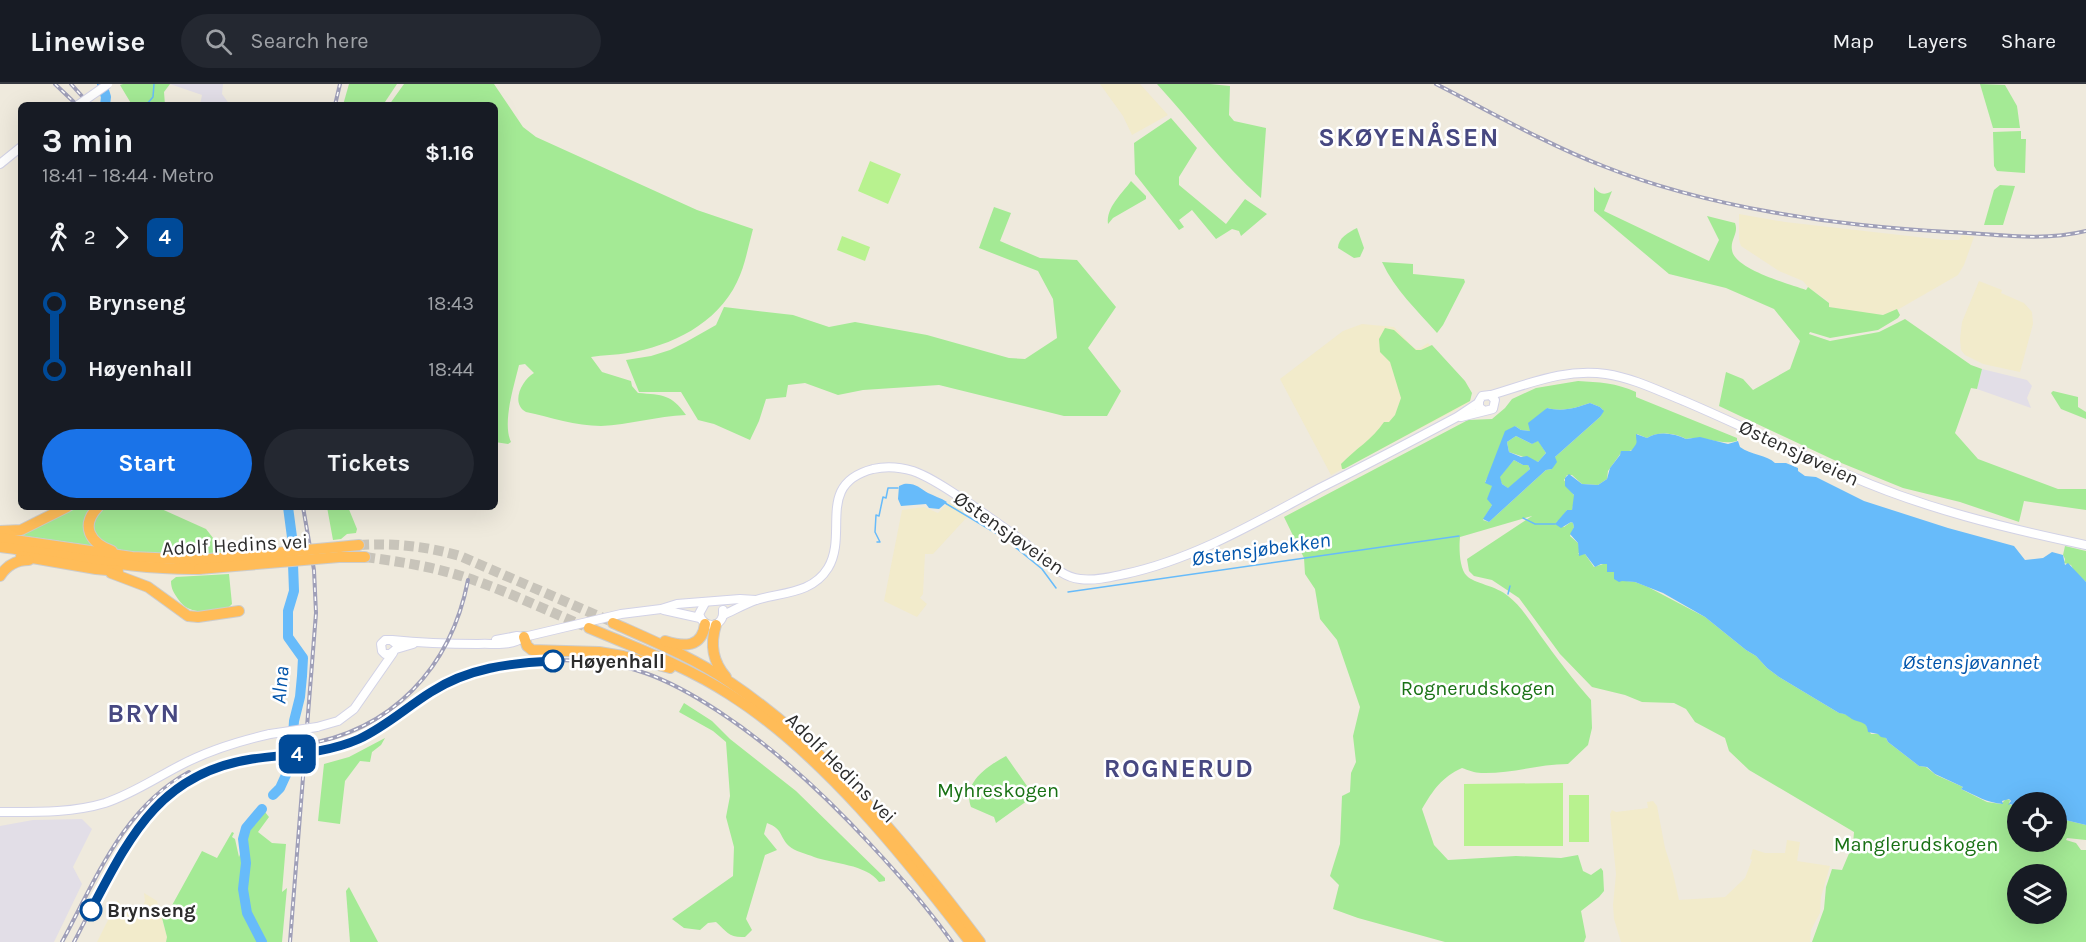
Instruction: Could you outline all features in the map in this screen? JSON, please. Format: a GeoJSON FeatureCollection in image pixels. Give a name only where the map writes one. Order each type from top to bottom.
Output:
{"type":"FeatureCollection","features":[{"type":"Feature","properties":{"kind":"highway"},"geometry":{"type":"LineString","coordinates":[[0,531],[21,530],[62,510]]}},
{"type":"Feature","properties":{"kind":"highway"},"geometry":{"type":"LineString","coordinates":[[96,510],[89,521],[90,533],[94,540],[105,548],[132,557]]}},
{"type":"Feature","properties":{"kind":"highway","name":"Adolf Hedins vei"},"geometry":{"type":"LineString","coordinates":[[0,538],[199,564]]}},
{"type":"Feature","properties":{"kind":"highway","name":"Adolf Hedins vei"},"geometry":{"type":"LineString","coordinates":[[0,547],[116,565],[164,568],[339,552],[359,545]]}},
{"type":"Feature","properties":{"kind":"highway","name":"Adolf Hedins vei"},"geometry":{"type":"LineString","coordinates":[[339,552],[365,557]]}},
{"type":"Feature","properties":{"kind":"highway"},"geometry":{"type":"LineString","coordinates":[[0,554],[96,570],[143,573],[164,568]]}},
{"type":"Feature","properties":{"kind":"highway"},"geometry":{"type":"LineString","coordinates":[[0,576],[15,562],[39,560]]}},
{"type":"Feature","properties":{"kind":"highway"},"geometry":{"type":"LineString","coordinates":[[96,570],[145,585],[188,616],[198,617],[239,611]]}},
{"type":"Feature","properties":{"kind":"highway"},"geometry":{"type":"LineString","coordinates":[[624,628],[670,643],[685,645],[695,643],[702,637],[711,621]]}},
{"type":"Feature","properties":{"kind":"highway"},"geometry":{"type":"LineString","coordinates":[[711,621],[713,651],[722,672],[730,682]]}},
{"type":"Feature","properties":{"kind":"highway","name":"Adolf Hedins vei"},"geometry":{"type":"LineString","coordinates":[[613,623],[672,650],[730,682],[771,712],[824,760],[900,842],[980,942]]}},
{"type":"Feature","properties":{"kind":"highway","name":"Adolf Hedins vei"},"geometry":{"type":"LineString","coordinates":[[589,628],[687,671],[729,693],[750,708],[807,755],[894,848],[970,942]]}},
{"type":"Feature","properties":{"kind":"highway"},"geometry":{"type":"LineString","coordinates":[[524,637],[527,646],[532,650],[599,652],[687,671]]}},
{"type":"Feature","properties":{"kind":"main road"},"geometry":{"type":"LineString","coordinates":[[82,102],[108,84]]}},
{"type":"Feature","properties":{"kind":"main road"},"geometry":{"type":"LineString","coordinates":[[0,164],[18,150]]}},
{"type":"Feature","properties":{"kind":"main road","name":"Østensjøveien"},"geometry":{"type":"LineString","coordinates":[[1481,407],[1482,396],[1516,389],[1540,379],[1563,374],[1594,373],[1619,377],[1716,414],[1831,468],[1885,490],[1968,516],[2086,544]]}},
{"type":"Feature","properties":{"kind":"main road","name":"Østensjøveien"},"geometry":{"type":"LineString","coordinates":[[711,621],[756,600],[800,590],[815,582],[831,562],[835,547],[835,512],[840,494],[851,480],[874,469],[896,468],[921,474],[1004,528],[1059,571],[1074,578],[1091,579],[1149,568],[1195,551],[1276,512],[1457,417],[1481,407],[1491,410],[1516,389]]}},
{"type":"Feature","properties":{"kind":"main road"},"geometry":{"type":"LineString","coordinates":[[1491,395],[1495,400],[1495,405]]}},
{"type":"Feature","properties":{"kind":"main road","name":"Østensjøveien"},"geometry":{"type":"LineString","coordinates":[[705,603],[740,599],[756,600]]}},
{"type":"Feature","properties":{"kind":"main road"},"geometry":{"type":"LineString","coordinates":[[711,621],[721,606],[715,602]]}},
{"type":"Feature","properties":{"kind":"main road"},"geometry":{"type":"LineString","coordinates":[[705,603],[700,610],[711,621]]}},
{"type":"Feature","properties":{"kind":"main road"},"geometry":{"type":"LineString","coordinates":[[0,812],[62,810],[100,804],[128,794],[190,761],[243,741],[330,724],[346,716],[357,705],[378,674],[391,649],[415,643],[510,644],[524,637],[621,614],[661,609],[677,604],[705,603]]}},
{"type":"Feature","properties":{"kind":"main road"},"geometry":{"type":"LineString","coordinates":[[661,609],[711,621]]}},
{"type":"Feature","properties":{"kind":"shaded area"},"geometry":{"type":"Polygon","coordinates":[[[170,84],[223,84],[222,94],[228,102],[201,102],[202,95],[170,84]]]}},
{"type":"Feature","properties":{"kind":"shaded area"},"geometry":{"type":"Polygon","coordinates":[[[1100,84],[1140,84],[1168,115],[1132,135],[1123,116],[1100,84]]]}},
{"type":"Feature","properties":{"kind":"shaded area"},"geometry":{"type":"Polygon","coordinates":[[[1739,214],[1785,222],[1944,240],[1959,240],[1962,235],[1974,237],[1958,275],[1892,313],[1869,314],[1829,307],[1829,302],[1803,281],[1779,271],[1741,246],[1739,214]]]}},
{"type":"Feature","properties":{"kind":"shaded area"},"geometry":{"type":"Polygon","coordinates":[[[1979,281],[2002,290],[2001,293],[2024,303],[2032,312],[2033,324],[2020,372],[1983,364],[1965,355],[1961,350],[1962,322],[1979,281]]]}},
{"type":"Feature","properties":{"kind":"shaded area"},"geometry":{"type":"Polygon","coordinates":[[[1362,324],[1394,327],[1414,348],[1419,349],[1428,343],[1459,377],[1471,399],[1469,403],[1331,475],[1280,379],[1343,331],[1362,324]]]}},
{"type":"Feature","properties":{"kind":"shaded area"},"geometry":{"type":"Polygon","coordinates":[[[1982,369],[2027,380],[2032,386],[2027,398],[2031,408],[1977,389],[1982,369]]]}},
{"type":"Feature","properties":{"kind":"shaded area"},"geometry":{"type":"Polygon","coordinates":[[[950,501],[968,516],[933,554],[925,554],[923,594],[920,598],[927,604],[917,617],[884,601],[902,510],[924,507],[938,513],[950,501]]]}},
{"type":"Feature","properties":{"kind":"shaded area"},"geometry":{"type":"Polygon","coordinates":[[[1653,801],[1657,806],[1679,900],[1725,897],[1745,878],[1752,860],[1750,859],[1753,849],[1765,853],[1785,853],[1787,840],[1800,842],[1797,861],[1830,866],[1821,897],[1820,913],[1811,930],[1810,942],[1621,942],[1614,919],[1616,874],[1610,814],[1612,810],[1616,812],[1648,808],[1647,802],[1653,801]]]}},
{"type":"Feature","properties":{"kind":"shaded area"},"geometry":{"type":"Polygon","coordinates":[[[82,819],[92,829],[73,867],[82,884],[54,942],[0,942],[0,826],[33,820],[82,819]]]}},
{"type":"Feature","properties":{"kind":"shaded area"},"geometry":{"type":"Polygon","coordinates":[[[144,893],[157,901],[167,937],[166,942],[97,942],[118,900],[123,909],[133,912],[142,909],[145,901],[144,893]]]}},
{"type":"Feature","properties":{"kind":"green space"},"geometry":{"type":"Polygon","coordinates":[[[170,84],[164,92],[165,102],[130,102],[120,85],[170,84]]]}},
{"type":"Feature","properties":{"kind":"green space"},"geometry":{"type":"Polygon","coordinates":[[[349,84],[397,84],[385,102],[344,102],[349,84]]]}},
{"type":"Feature","properties":{"kind":"green space"},"geometry":{"type":"Polygon","coordinates":[[[404,84],[494,84],[523,127],[536,137],[697,210],[753,229],[737,282],[718,310],[705,321],[676,339],[660,345],[628,353],[591,357],[602,372],[631,381],[638,393],[660,395],[671,399],[686,415],[592,426],[526,412],[521,408],[518,398],[525,381],[534,373],[525,364],[519,365],[508,415],[511,442],[508,444],[498,442],[498,102],[391,102],[404,84]]]}},
{"type":"Feature","properties":{"kind":"green space"},"geometry":{"type":"Polygon","coordinates":[[[1157,84],[1230,86],[1229,115],[1234,121],[1266,128],[1261,198],[1220,157],[1157,84]]]}},
{"type":"Feature","properties":{"kind":"green space"},"geometry":{"type":"Polygon","coordinates":[[[1980,84],[2005,85],[2017,106],[2020,128],[1993,128],[1980,84]]]}},
{"type":"Feature","properties":{"kind":"green space"},"geometry":{"type":"Polygon","coordinates":[[[1171,118],[1197,148],[1179,177],[1179,185],[1226,224],[1245,199],[1267,214],[1241,236],[1239,231],[1232,229],[1216,239],[1192,210],[1179,220],[1184,227],[1179,230],[1135,174],[1134,143],[1171,118]]]}},
{"type":"Feature","properties":{"kind":"green space"},"geometry":{"type":"Polygon","coordinates":[[[2021,131],[2021,139],[2026,139],[2025,173],[1997,171],[1994,166],[1993,132],[2021,131]]]}},
{"type":"Feature","properties":{"kind":"green space"},"geometry":{"type":"Polygon","coordinates":[[[870,161],[901,174],[888,204],[858,191],[870,161]]]}},
{"type":"Feature","properties":{"kind":"green space"},"geometry":{"type":"Polygon","coordinates":[[[1131,181],[1146,196],[1146,199],[1113,218],[1108,224],[1112,206],[1131,181]]]}},
{"type":"Feature","properties":{"kind":"green space"},"geometry":{"type":"Polygon","coordinates":[[[2000,185],[2015,186],[2003,225],[1984,225],[1994,190],[2000,185]]]}},
{"type":"Feature","properties":{"kind":"green space"},"geometry":{"type":"Polygon","coordinates":[[[1594,187],[1602,194],[1612,191],[1604,211],[1709,261],[1719,240],[1707,216],[1735,223],[1732,250],[1735,257],[1742,263],[1776,280],[1806,290],[1808,287],[1829,303],[1829,307],[1883,315],[1897,309],[1900,315],[1898,318],[1878,330],[1830,338],[1810,332],[1809,334],[1830,341],[1879,332],[1905,319],[1971,365],[1982,369],[1977,389],[1971,388],[1955,433],[1978,459],[2058,489],[2086,489],[2086,510],[2024,501],[2019,522],[1960,502],[1903,488],[1834,460],[1719,406],[1726,372],[1743,379],[1753,390],[1790,369],[1800,341],[1774,309],[1726,288],[1669,274],[1594,211],[1594,187]]]}},
{"type":"Feature","properties":{"kind":"green space"},"geometry":{"type":"Polygon","coordinates":[[[994,207],[1011,213],[1000,241],[1040,258],[1077,260],[1116,307],[1088,348],[1121,391],[1107,416],[1064,416],[939,385],[863,390],[838,395],[805,383],[788,385],[786,397],[766,399],[750,440],[714,424],[698,420],[681,392],[639,392],[626,360],[651,356],[686,342],[716,325],[724,307],[793,315],[829,327],[855,322],[927,335],[1009,358],[1025,359],[1057,338],[1053,299],[1038,271],[979,248],[994,207]]]}},
{"type":"Feature","properties":{"kind":"green space"},"geometry":{"type":"Polygon","coordinates":[[[1357,228],[1364,248],[1360,257],[1354,258],[1338,248],[1338,244],[1347,233],[1357,228]]]}},
{"type":"Feature","properties":{"kind":"green space"},"geometry":{"type":"Polygon","coordinates":[[[842,236],[870,247],[865,261],[837,250],[842,236]]]}},
{"type":"Feature","properties":{"kind":"green space"},"geometry":{"type":"Polygon","coordinates":[[[1382,262],[1413,264],[1413,274],[1464,279],[1465,282],[1437,333],[1400,291],[1382,262]]]}},
{"type":"Feature","properties":{"kind":"green space"},"geometry":{"type":"Polygon","coordinates":[[[1385,328],[1394,330],[1416,350],[1432,345],[1465,381],[1472,393],[1470,401],[1342,469],[1341,464],[1384,422],[1389,422],[1395,415],[1401,398],[1390,362],[1380,352],[1379,339],[1385,328]]]}},
{"type":"Feature","properties":{"kind":"green space"},"geometry":{"type":"Polygon","coordinates":[[[1578,381],[1615,385],[1636,392],[1636,397],[1737,438],[1737,441],[1724,442],[1699,438],[1686,439],[1666,434],[1656,434],[1647,438],[1637,434],[1636,447],[1621,453],[1608,471],[1607,479],[1598,485],[1582,484],[1572,475],[1567,475],[1564,480],[1575,497],[1572,510],[1567,510],[1560,521],[1556,522],[1564,527],[1573,523],[1574,527],[1570,536],[1578,543],[1580,552],[1578,554],[1585,554],[1594,567],[1606,563],[1607,570],[1614,572],[1618,580],[1635,582],[1648,587],[1705,617],[1756,656],[1779,677],[1839,713],[1865,723],[1871,734],[1879,734],[1886,738],[1919,766],[1926,767],[1936,775],[1963,787],[1961,789],[1987,802],[2001,804],[2007,799],[2007,852],[2067,852],[2067,840],[2076,843],[2081,850],[2086,850],[2086,942],[1812,942],[1824,909],[1826,887],[1832,869],[1842,870],[1853,844],[1854,832],[1749,770],[1729,751],[1725,738],[1695,722],[1686,709],[1674,703],[1642,702],[1625,695],[1592,687],[1560,654],[1519,598],[1492,580],[1474,576],[1469,571],[1467,559],[1532,516],[1460,537],[1461,563],[1464,573],[1470,578],[1498,590],[1517,604],[1591,700],[1592,728],[1588,745],[1568,764],[1492,773],[1462,768],[1439,785],[1422,809],[1434,845],[1448,860],[1516,856],[1561,858],[1578,855],[1583,871],[1591,875],[1601,868],[1604,891],[1581,911],[1586,937],[1584,942],[1445,942],[1333,909],[1339,885],[1330,876],[1340,844],[1342,796],[1350,792],[1351,773],[1356,762],[1353,736],[1360,707],[1337,640],[1320,619],[1315,589],[1305,574],[1304,558],[1284,517],[1468,420],[1492,419],[1512,399],[1536,388],[1578,381]],[[1590,403],[1574,408],[1547,408],[1530,431],[1521,430],[1515,426],[1485,482],[1493,486],[1492,505],[1483,520],[1489,522],[1546,470],[1552,469],[1555,457],[1600,417],[1603,410],[1590,403]]]}},
{"type":"Feature","properties":{"kind":"green space"},"geometry":{"type":"Polygon","coordinates":[[[2053,391],[2078,397],[2078,407],[2086,412],[2086,419],[2061,409],[2051,393],[2053,391]]]}},
{"type":"Feature","properties":{"kind":"green space"},"geometry":{"type":"Polygon","coordinates":[[[1516,436],[1532,444],[1538,440],[1546,453],[1538,462],[1509,452],[1507,442],[1516,436]]]}},
{"type":"Feature","properties":{"kind":"green space"},"geometry":{"type":"Polygon","coordinates":[[[1514,460],[1528,465],[1530,469],[1509,489],[1502,484],[1499,477],[1514,460]]]}},
{"type":"Feature","properties":{"kind":"green space"},"geometry":{"type":"Polygon","coordinates":[[[164,510],[206,529],[224,552],[163,556],[11,534],[69,511],[164,510]]]}},
{"type":"Feature","properties":{"kind":"green space"},"geometry":{"type":"Polygon","coordinates":[[[328,510],[349,510],[357,529],[356,533],[333,540],[328,510]]]}},
{"type":"Feature","properties":{"kind":"green space"},"geometry":{"type":"Polygon","coordinates":[[[2065,546],[2086,551],[2086,582],[2071,565],[2064,563],[2065,546]]]}},
{"type":"Feature","properties":{"kind":"green space"},"geometry":{"type":"Polygon","coordinates":[[[229,574],[232,604],[228,608],[214,610],[194,611],[183,605],[174,593],[171,581],[176,577],[229,574]]]}},
{"type":"Feature","properties":{"kind":"green space"},"geometry":{"type":"Polygon","coordinates":[[[684,703],[712,721],[730,739],[796,791],[885,878],[885,881],[879,882],[866,871],[858,868],[794,849],[789,846],[776,828],[767,823],[764,834],[777,850],[765,855],[746,919],[752,930],[745,937],[735,936],[729,934],[716,922],[708,923],[700,930],[684,928],[672,919],[733,876],[734,847],[726,817],[730,796],[726,742],[713,731],[679,712],[684,703]]]}},
{"type":"Feature","properties":{"kind":"green space"},"geometry":{"type":"Polygon","coordinates":[[[385,738],[381,745],[372,752],[370,762],[360,761],[345,781],[340,824],[318,821],[324,764],[349,757],[385,738]]]}},
{"type":"Feature","properties":{"kind":"green space","name":"Myhreskogen"},"geometry":{"type":"Polygon","coordinates":[[[1006,756],[1034,796],[996,823],[994,817],[971,807],[970,790],[978,776],[1006,756]]]}},
{"type":"Feature","properties":{"kind":"green space"},"geometry":{"type":"Polygon","coordinates":[[[1563,783],[1563,846],[1464,846],[1464,784],[1563,783]]]}},
{"type":"Feature","properties":{"kind":"green space"},"geometry":{"type":"Polygon","coordinates":[[[1569,795],[1589,795],[1589,842],[1569,842],[1569,795]]]}},
{"type":"Feature","properties":{"kind":"green space"},"geometry":{"type":"Polygon","coordinates":[[[265,812],[269,817],[258,832],[272,843],[286,844],[282,892],[287,888],[282,942],[166,942],[167,937],[162,918],[165,918],[202,851],[217,858],[232,832],[239,857],[247,833],[265,812]]]}},
{"type":"Feature","properties":{"kind":"green space"},"geometry":{"type":"Polygon","coordinates":[[[2067,820],[2086,825],[2086,840],[2067,838],[2067,820]]]}},
{"type":"Feature","properties":{"kind":"green space"},"geometry":{"type":"Polygon","coordinates":[[[349,887],[378,942],[350,942],[346,891],[349,887]]]}},
{"type":"Feature","properties":{"kind":"water"},"geometry":{"type":"Polygon","coordinates":[[[1590,403],[1604,411],[1600,417],[1555,457],[1557,462],[1552,469],[1546,470],[1489,522],[1483,519],[1492,505],[1487,499],[1492,486],[1485,483],[1505,431],[1515,426],[1521,430],[1530,431],[1528,423],[1547,408],[1574,408],[1590,403]],[[1516,436],[1507,442],[1509,452],[1521,457],[1527,456],[1538,462],[1546,453],[1538,441],[1532,444],[1516,436]],[[1514,460],[1500,477],[1502,484],[1508,488],[1530,469],[1528,465],[1514,460]]]}},
{"type":"Feature","properties":{"kind":"water","name":"Østensjøvannet"},"geometry":{"type":"Polygon","coordinates":[[[1636,434],[1647,438],[1661,434],[1676,435],[1686,439],[1700,437],[1728,444],[1738,441],[1744,450],[1768,458],[1775,463],[1786,463],[1798,468],[1798,471],[1805,476],[1816,477],[1864,501],[2014,546],[2025,560],[2043,558],[2052,552],[2063,555],[2065,565],[2068,563],[2086,582],[2086,825],[2067,820],[2067,792],[2007,792],[2007,800],[2002,801],[2003,804],[1992,802],[1961,789],[1963,787],[1935,774],[1927,767],[1919,766],[1886,738],[1868,732],[1864,723],[1839,713],[1779,677],[1756,656],[1705,617],[1663,593],[1635,582],[1619,582],[1614,579],[1614,572],[1607,572],[1607,564],[1595,567],[1585,554],[1579,556],[1578,543],[1570,534],[1574,527],[1573,523],[1561,528],[1555,524],[1567,510],[1572,510],[1574,495],[1565,486],[1565,478],[1569,474],[1582,484],[1598,485],[1607,479],[1610,468],[1621,451],[1631,451],[1636,442],[1636,434]]]}},
{"type":"Feature","properties":{"kind":"water"},"geometry":{"type":"Polygon","coordinates":[[[914,485],[947,502],[939,509],[929,508],[926,504],[901,506],[898,499],[899,486],[914,485]]]}},
{"type":"Feature","properties":{"kind":"waterway","name":"Alna"},"geometry":{"type":"LineString","coordinates":[[102,84],[105,102]]}},
{"type":"Feature","properties":{"kind":"waterway"},"geometry":{"type":"LineString","coordinates":[[149,102],[153,97],[154,84]]}},
{"type":"Feature","properties":{"kind":"waterway","name":"Østensjøbekken"},"geometry":{"type":"LineString","coordinates":[[877,542],[880,542],[875,532],[876,515],[879,516],[883,497],[886,498],[888,488],[898,488]]}},
{"type":"Feature","properties":{"kind":"waterway","name":"Østensjøbekken"},"geometry":{"type":"LineString","coordinates":[[945,503],[1004,538],[1042,569],[1056,588]]}},
{"type":"Feature","properties":{"kind":"waterway","name":"Alna"},"geometry":{"type":"LineString","coordinates":[[273,795],[280,788],[291,764],[294,721],[300,697],[303,658],[288,637],[288,611],[294,591],[288,510]]}},
{"type":"Feature","properties":{"kind":"waterway","name":"Østensjøbekken"},"geometry":{"type":"LineString","coordinates":[[1523,518],[1535,524],[1555,524]]}},
{"type":"Feature","properties":{"kind":"waterway","name":"Østensjøbekken"},"geometry":{"type":"LineString","coordinates":[[1068,592],[1459,536]]}},
{"type":"Feature","properties":{"kind":"waterway"},"geometry":{"type":"LineString","coordinates":[[1508,594],[1510,586]]}},
{"type":"Feature","properties":{"kind":"waterway","name":"Alna"},"geometry":{"type":"LineString","coordinates":[[262,809],[246,828],[243,839],[246,863],[243,889],[247,913],[262,942]]}},
{"type":"Feature","properties":{"kind":"tunnel"},"geometry":{"type":"LineString","coordinates":[[359,545],[410,546],[460,556],[610,621]]}},
{"type":"Feature","properties":{"kind":"tunnel"},"geometry":{"type":"LineString","coordinates":[[365,557],[419,565],[468,578],[584,626]]}},
{"type":"Feature","properties":{"kind":"railway"},"geometry":{"type":"LineString","coordinates":[[55,84],[74,102]]}},
{"type":"Feature","properties":{"kind":"railway"},"geometry":{"type":"LineString","coordinates":[[71,84],[87,102]]}},
{"type":"Feature","properties":{"kind":"railway"},"geometry":{"type":"LineString","coordinates":[[336,102],[340,84]]}},
{"type":"Feature","properties":{"kind":"railway"},"geometry":{"type":"LineString","coordinates":[[1436,84],[1540,138],[1603,166],[1643,181],[1729,204],[1819,220],[1907,229],[2035,237],[2086,231]]}},
{"type":"Feature","properties":{"kind":"railway"},"geometry":{"type":"LineString","coordinates":[[290,942],[316,613],[314,570],[304,510]]}},
{"type":"Feature","properties":{"kind":"railway"},"geometry":{"type":"LineString","coordinates":[[302,745],[334,738],[364,726],[390,710],[412,690],[432,667],[448,641],[460,612],[468,580]]}},
{"type":"Feature","properties":{"kind":"railway"},"geometry":{"type":"LineString","coordinates":[[74,942],[103,885],[136,831],[156,808],[179,788],[206,773],[238,762],[320,751],[347,744],[381,727],[429,694],[463,676],[501,666],[563,660],[626,667],[645,673],[692,695],[760,741],[799,773],[871,845],[903,880],[952,942]]}},
{"type":"Feature","properties":{"kind":"railway"},"geometry":{"type":"LineString","coordinates":[[62,942],[100,870],[129,825],[166,787],[189,772]]}},
{"type":"Feature","properties":{"kind":"metro line","name":"4"},"geometry":{"type":"LineString","coordinates":[[91,910],[141,823],[167,796],[195,778],[222,766],[242,761],[313,752],[340,746],[373,731],[430,692],[456,678],[498,666],[553,661]]}},
{"type":"Feature","properties":{"kind":"place","name":"Høyenhall"},"geometry":{"type":"Point","coordinates":[553,661]}},
{"type":"Feature","properties":{"kind":"place","name":"Brynseng"},"geometry":{"type":"Point","coordinates":[91,910]}},
{"type":"Feature","properties":{"kind":"district","name":"SKØYENÅSEN"},"geometry":{"type":"Point","coordinates":[1409,137]}},
{"type":"Feature","properties":{"kind":"district","name":"BRYN"},"geometry":{"type":"Point","coordinates":[144,713]}},
{"type":"Feature","properties":{"kind":"district","name":"ROGNERUD"},"geometry":{"type":"Point","coordinates":[1179,768]}},
{"type":"Feature","properties":{"kind":"park label","name":"Rognerudskogen"},"geometry":{"type":"Point","coordinates":[1478,688]}},
{"type":"Feature","properties":{"kind":"park label","name":"Manglerudskogen"},"geometry":{"type":"Point","coordinates":[1916,844]}}]}
